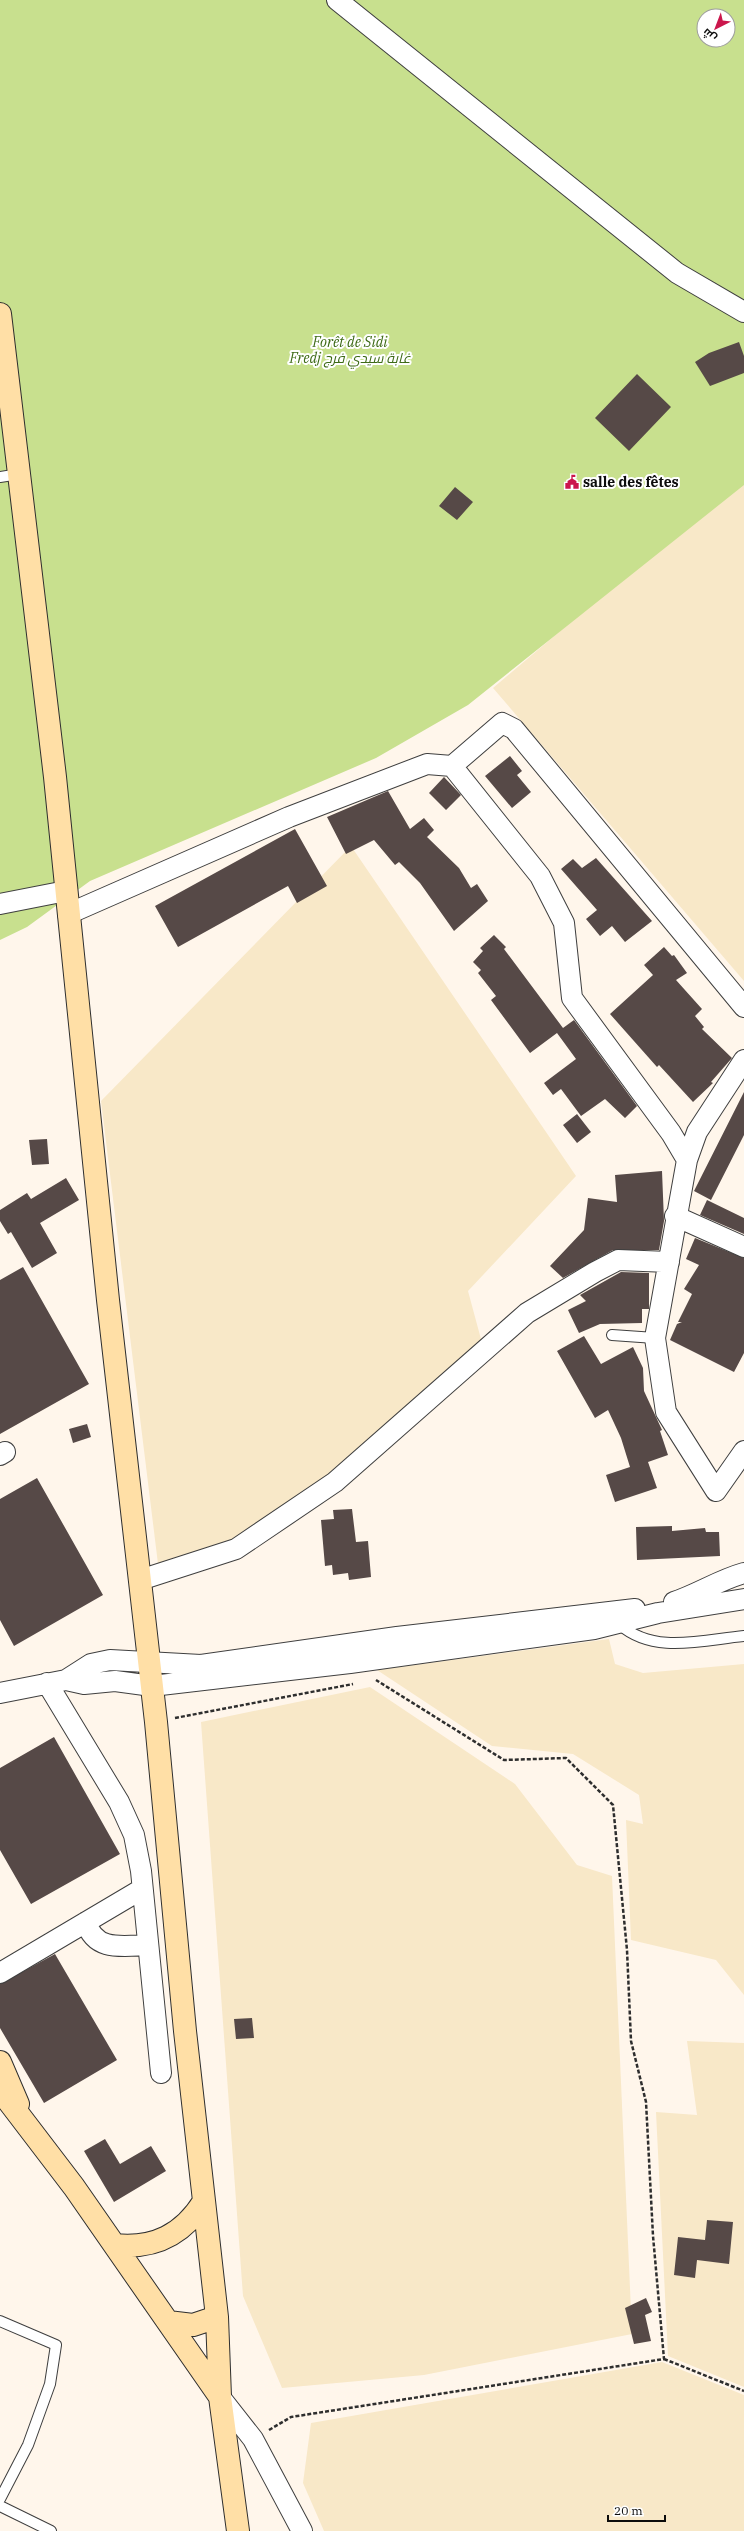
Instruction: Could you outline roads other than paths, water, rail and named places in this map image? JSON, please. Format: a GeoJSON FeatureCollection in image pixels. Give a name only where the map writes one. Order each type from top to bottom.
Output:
{"type":"FeatureCollection","features":[{"type":"Feature","properties":{"kind":"main road"},"geometry":{"type":"LineString","coordinates":[[0,314],[9,476],[66,891],[108,1300],[156,1722],[185,2031],[217,2317],[220,2397],[238,2531]]}},
{"type":"Feature","properties":{"kind":"main road"},"geometry":{"type":"LineString","coordinates":[[0,2062],[14,2091],[22,2121]]}},
{"type":"Feature","properties":{"kind":"main road"},"geometry":{"type":"LineString","coordinates":[[0,2090],[22,2121],[74,2187],[220,2397]]}},
{"type":"Feature","properties":{"kind":"main road"},"geometry":{"type":"LineString","coordinates":[[0,2110],[22,2121]]}},
{"type":"Feature","properties":{"kind":"main road"},"geometry":{"type":"LineString","coordinates":[[115,2245],[130,2246],[160,2241],[185,2226],[204,2202]]}},
{"type":"Feature","properties":{"kind":"main road"},"geometry":{"type":"LineString","coordinates":[[168,2322],[193,2325],[217,2317]]}},
{"type":"Feature","properties":{"kind":"street"},"geometry":{"type":"LineString","coordinates":[[337,0],[677,273],[744,312]]}},
{"type":"Feature","properties":{"kind":"street"},"geometry":{"type":"LineString","coordinates":[[68,914],[289,817],[361,789],[426,764],[452,766],[502,724],[514,730],[744,1007]]}},
{"type":"Feature","properties":{"kind":"street"},"geometry":{"type":"LineString","coordinates":[[452,766],[540,876],[564,924],[572,998],[671,1133],[686,1160]]}},
{"type":"Feature","properties":{"kind":"street"},"geometry":{"type":"LineString","coordinates":[[0,904],[66,891]]}},
{"type":"Feature","properties":{"kind":"street"},"geometry":{"type":"LineString","coordinates":[[744,1060],[697,1132],[686,1160],[655,1338],[666,1412],[716,1491],[744,1451]]}},
{"type":"Feature","properties":{"kind":"street"},"geometry":{"type":"LineString","coordinates":[[676,1216],[744,1247]]}},
{"type":"Feature","properties":{"kind":"street"},"geometry":{"type":"LineString","coordinates":[[140,1580],[236,1549],[335,1482],[527,1314],[595,1272],[618,1260],[669,1262]]}},
{"type":"Feature","properties":{"kind":"street"},"geometry":{"type":"LineString","coordinates":[[57,1681],[84,1684],[115,1681],[152,1686],[349,1653],[655,1607],[694,1595],[711,1585],[744,1573]]}},
{"type":"Feature","properties":{"kind":"street"},"geometry":{"type":"LineString","coordinates":[[397,1646],[619,1624],[658,1613],[744,1599]]}},
{"type":"Feature","properties":{"kind":"street"},"geometry":{"type":"LineString","coordinates":[[0,1693],[57,1681],[82,1668],[100,1662],[123,1660],[201,1665],[349,1653]]}},
{"type":"Feature","properties":{"kind":"street"},"geometry":{"type":"LineString","coordinates":[[57,1681],[127,1818],[138,1853],[161,2073]]}},
{"type":"Feature","properties":{"kind":"street"},"geometry":{"type":"LineString","coordinates":[[0,1973],[142,1889]]}},
{"type":"Feature","properties":{"kind":"street"},"geometry":{"type":"LineString","coordinates":[[86,1922],[91,1935],[107,1946],[148,1945]]}},
{"type":"Feature","properties":{"kind":"street"},"geometry":{"type":"LineString","coordinates":[[220,2397],[253,2439],[302,2531]]}},
{"type":"Feature","properties":{"kind":"lane"},"geometry":{"type":"LineString","coordinates":[[612,1335],[655,1338]]}},
{"type":"Feature","properties":{"kind":"lane"},"geometry":{"type":"LineString","coordinates":[[619,1624],[635,1636],[656,1643],[744,1636]]}},
{"type":"Feature","properties":{"kind":"lane"},"geometry":{"type":"LineString","coordinates":[[0,2321],[56,2345],[50,2384],[28,2445],[0,2499]]}},
{"type":"Feature","properties":{"kind":"lane"},"geometry":{"type":"LineString","coordinates":[[0,2506],[51,2531]]}},
{"type":"Feature","properties":{"kind":"place","name":"salle des fêtes"},"geometry":{"type":"Point","coordinates":[572,482]}},
{"type":"Feature","properties":{"kind":"park label","name":"Forêt de Sidi Fredj غابة سيدي فرج"},"geometry":{"type":"Point","coordinates":[350,350]}}]}
